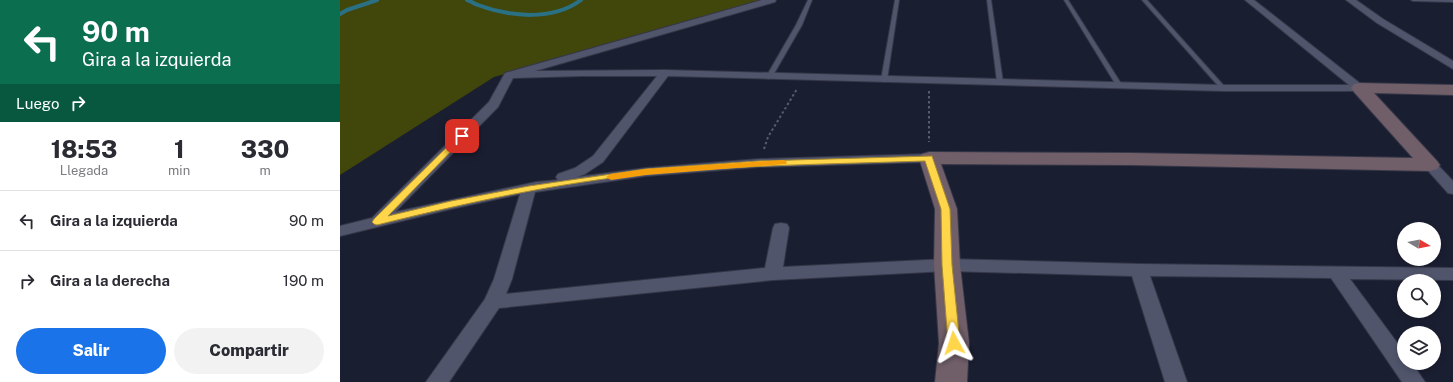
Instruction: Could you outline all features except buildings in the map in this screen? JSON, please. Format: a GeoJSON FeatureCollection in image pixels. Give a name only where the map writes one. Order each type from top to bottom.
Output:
{"type":"FeatureCollection","features":[{"type":"Feature","properties":{"kind":"street"},"geometry":{"type":"LineString","coordinates":[[377,222],[494,104],[509,75],[772,0]]}},
{"type":"Feature","properties":{"kind":"street"},"geometry":{"type":"LineString","coordinates":[[1249,0],[1360,88],[1453,190]]}},
{"type":"Feature","properties":{"kind":"street"},"geometry":{"type":"LineString","coordinates":[[1350,0],[1380,21],[1453,66]]}},
{"type":"Feature","properties":{"kind":"street"},"geometry":{"type":"LineString","coordinates":[[509,75],[665,73],[804,78],[1223,88],[1453,90]]}},
{"type":"Feature","properties":{"kind":"street"},"geometry":{"type":"LineString","coordinates":[[529,188],[580,171],[598,159],[665,73]]}},
{"type":"Feature","properties":{"kind":"street"},"geometry":{"type":"LineString","coordinates":[[340,231],[451,204],[529,188],[646,172],[758,163],[929,158],[1131,159],[1430,165]]}},
{"type":"Feature","properties":{"kind":"street"},"geometry":{"type":"LineString","coordinates":[[929,158],[946,209],[947,265],[954,343],[951,382]]}},
{"type":"Feature","properties":{"kind":"street"},"geometry":{"type":"LineString","coordinates":[[437,382],[493,302],[503,279],[529,188]]}},
{"type":"Feature","properties":{"kind":"street"},"geometry":{"type":"LineString","coordinates":[[772,274],[781,228]]}},
{"type":"Feature","properties":{"kind":"street"},"geometry":{"type":"LineString","coordinates":[[493,302],[772,274],[947,265],[1139,270],[1453,274]]}},
{"type":"Feature","properties":{"kind":"street"},"geometry":{"type":"LineString","coordinates":[[1139,270],[1176,382]]}},
{"type":"Feature","properties":{"kind":"street"},"geometry":{"type":"LineString","coordinates":[[1336,272],[1414,382]]}},
{"type":"Feature","properties":{"kind":"lane"},"geometry":{"type":"LineString","coordinates":[[769,77],[799,25],[810,0]]}},
{"type":"Feature","properties":{"kind":"lane"},"geometry":{"type":"LineString","coordinates":[[884,80],[897,0]]}},
{"type":"Feature","properties":{"kind":"lane"},"geometry":{"type":"LineString","coordinates":[[989,0],[1000,82]]}},
{"type":"Feature","properties":{"kind":"lane"},"geometry":{"type":"LineString","coordinates":[[1066,0],[1119,85]]}},
{"type":"Feature","properties":{"kind":"lane"},"geometry":{"type":"LineString","coordinates":[[1144,0],[1223,88]]}},
{"type":"Feature","properties":{"kind":"lane"},"geometry":{"type":"LineString","coordinates":[[1413,0],[1453,1]]}},
{"type":"Feature","properties":{"kind":"path"},"geometry":{"type":"LineString","coordinates":[[758,163],[768,137],[804,78]]}},
{"type":"Feature","properties":{"kind":"path"},"geometry":{"type":"LineString","coordinates":[[929,81],[929,158]]}},
{"type":"Feature","properties":{"kind":"green space"},"geometry":{"type":"Polygon","coordinates":[[[340,0],[764,0],[494,77],[340,175],[340,0]]]}},
{"type":"Feature","properties":{"kind":"waterway"},"geometry":{"type":"LineString","coordinates":[[340,14],[347,10],[377,0]]}},
{"type":"Feature","properties":{"kind":"waterway"},"geometry":{"type":"LineString","coordinates":[[467,0],[490,9],[531,15],[558,11],[570,7],[581,0]]}},
{"type":"Feature","properties":{"kind":"slow traffic"},"geometry":{"type":"LineString","coordinates":[[611,177],[646,172],[758,163],[783,163]]}},
{"type":"Feature","properties":{"kind":"route"},"geometry":{"type":"LineString","coordinates":[[462,136],[377,222],[451,204],[529,188],[646,172],[758,163],[929,158],[946,209],[947,265],[954,343]]}}]}
